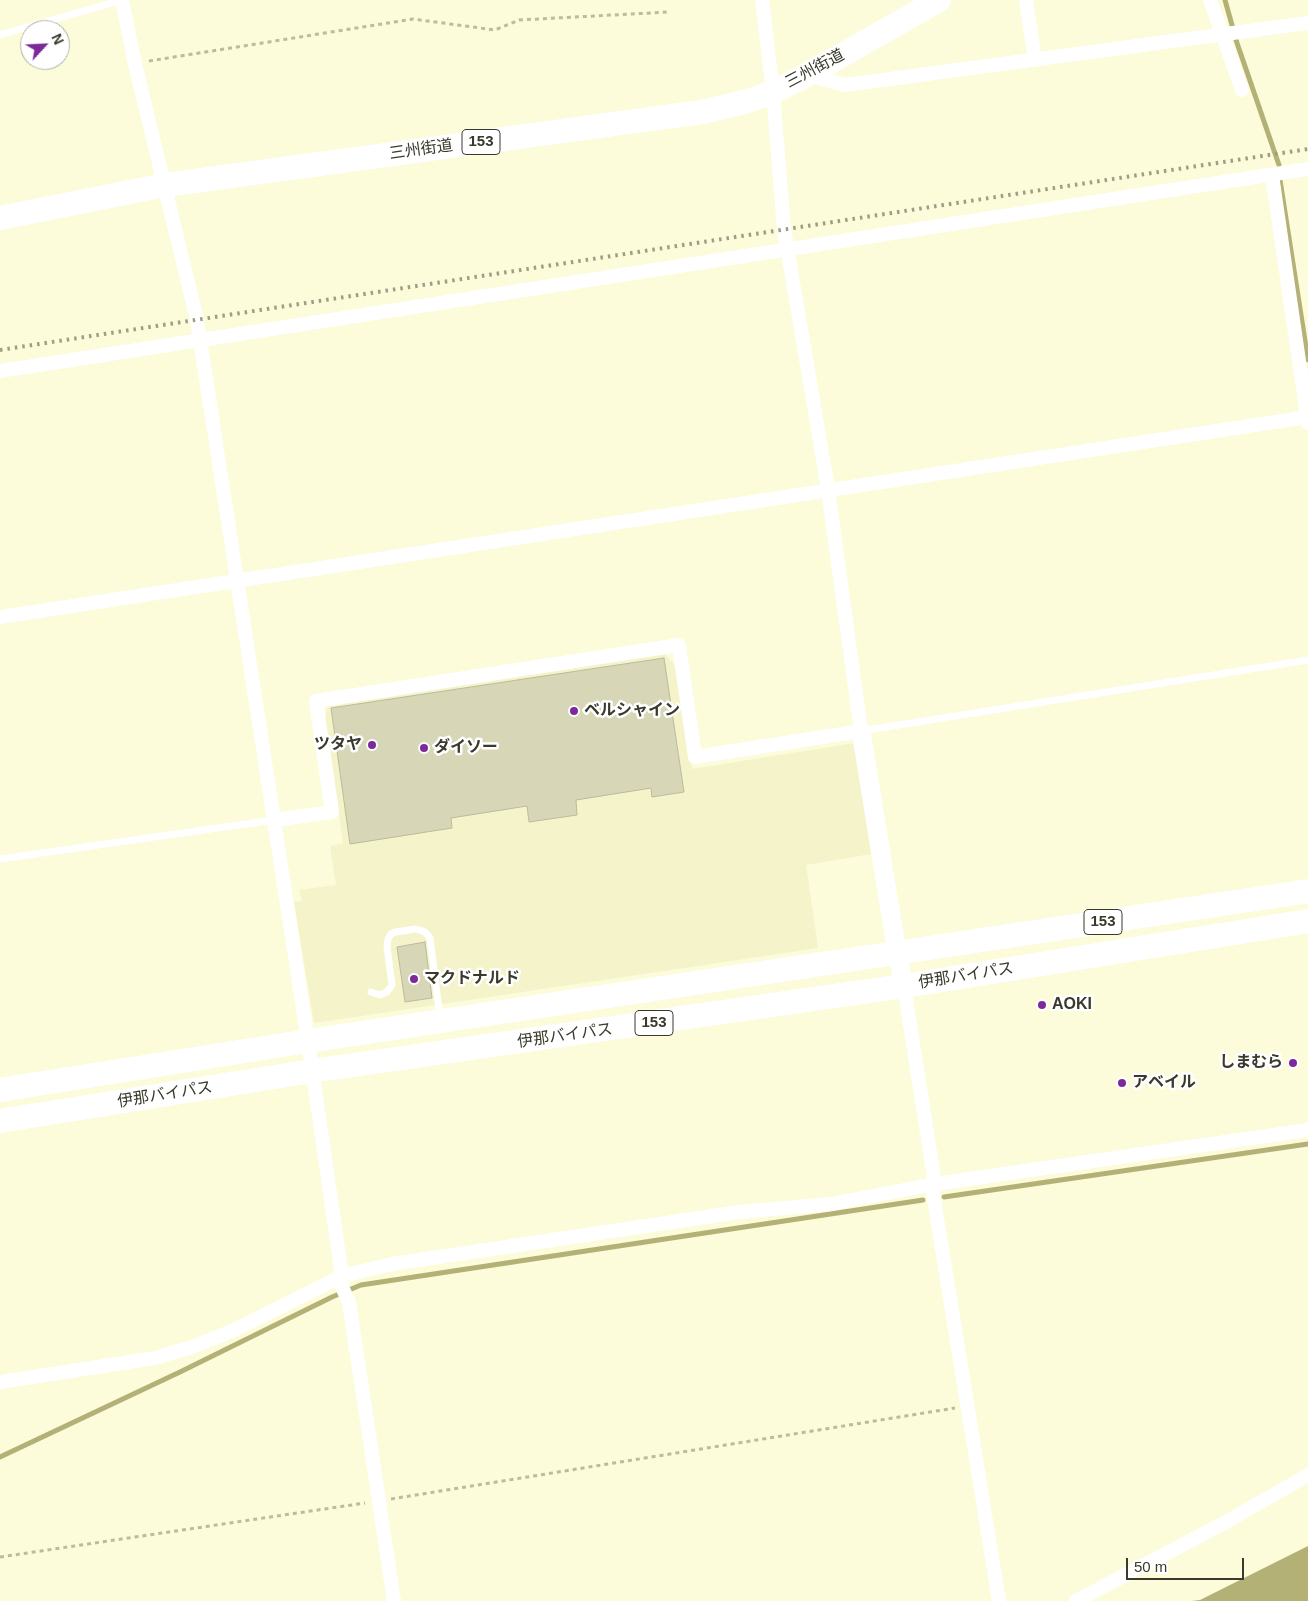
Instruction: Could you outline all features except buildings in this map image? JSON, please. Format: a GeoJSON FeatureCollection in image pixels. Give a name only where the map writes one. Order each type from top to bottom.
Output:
{"type":"FeatureCollection","features":[{"type":"Feature","properties":{"kind":"highway","name":"三州街道"},"geometry":{"type":"LineString","coordinates":[[0,218],[165,185],[702,112],[772,92],[806,75],[939,0]]}},
{"type":"Feature","properties":{"kind":"highway","name":"伊那バイパス"},"geometry":{"type":"LineString","coordinates":[[0,1090],[308,1041],[1308,892]]}},
{"type":"Feature","properties":{"kind":"highway","name":"伊那バイパス"},"geometry":{"type":"LineString","coordinates":[[0,1122],[312,1071],[904,986],[1308,921]]}},
{"type":"Feature","properties":{"kind":"street"},"geometry":{"type":"LineString","coordinates":[[122,0],[135,64],[197,320],[308,1041],[342,1281],[349,1302],[394,1601]]}},
{"type":"Feature","properties":{"kind":"street"},"geometry":{"type":"LineString","coordinates":[[762,0],[787,249],[828,489],[861,731],[936,1184],[933,1193],[999,1601]]}},
{"type":"Feature","properties":{"kind":"street"},"geometry":{"type":"LineString","coordinates":[[1026,0],[1035,60]]}},
{"type":"Feature","properties":{"kind":"street"},"geometry":{"type":"LineString","coordinates":[[1210,0],[1229,34],[1242,90]]}},
{"type":"Feature","properties":{"kind":"street"},"geometry":{"type":"LineString","coordinates":[[806,75],[845,85],[1308,23]]}},
{"type":"Feature","properties":{"kind":"street"},"geometry":{"type":"LineString","coordinates":[[0,371],[1308,169]]}},
{"type":"Feature","properties":{"kind":"street"},"geometry":{"type":"LineString","coordinates":[[0,617],[828,489],[1308,419],[1272,175]]}},
{"type":"Feature","properties":{"kind":"street"},"geometry":{"type":"LineString","coordinates":[[274,820],[332,812],[316,701],[679,645],[695,756],[861,731]]}},
{"type":"Feature","properties":{"kind":"street"},"geometry":{"type":"LineString","coordinates":[[0,1382],[155,1358],[192,1347],[232,1331],[342,1281],[412,1262],[740,1212],[831,1204],[936,1184],[1308,1130]]}},
{"type":"Feature","properties":{"kind":"street"},"geometry":{"type":"LineString","coordinates":[[1076,1601],[1226,1522],[1308,1475]]}},
{"type":"Feature","properties":{"kind":"lane"},"geometry":{"type":"LineString","coordinates":[[0,35],[122,0]]}},
{"type":"Feature","properties":{"kind":"lane"},"geometry":{"type":"LineString","coordinates":[[861,731],[1308,660]]}},
{"type":"Feature","properties":{"kind":"lane"},"geometry":{"type":"LineString","coordinates":[[0,860],[274,820]]}},
{"type":"Feature","properties":{"kind":"lane"},"geometry":{"type":"LineString","coordinates":[[370,992],[380,995],[387,992],[392,985],[387,947],[391,934],[416,929],[425,932],[430,938],[440,1022]]}},
{"type":"Feature","properties":{"kind":"path"},"geometry":{"type":"LineString","coordinates":[[135,64],[413,19],[495,30],[519,20],[669,12]]}},
{"type":"Feature","properties":{"kind":"path"},"geometry":{"type":"LineString","coordinates":[[0,1557],[378,1501],[968,1406]]}},
{"type":"Feature","properties":{"kind":"shaded area"},"geometry":{"type":"Polygon","coordinates":[[[665,654],[674,664],[692,769],[855,743],[871,854],[806,865],[818,948],[314,1023],[294,902],[302,901],[299,890],[336,885],[330,846],[343,843],[325,719],[327,709],[331,705],[665,654]]]}},
{"type":"Feature","properties":{"kind":"shaded area"},"geometry":{"type":"Polygon","coordinates":[[[1308,1546],[1308,1601],[1192,1601],[1200,1600],[1308,1546]]]}},
{"type":"Feature","properties":{"kind":"waterway"},"geometry":{"type":"LineString","coordinates":[[1225,0],[1237,43],[1279,165]]}},
{"type":"Feature","properties":{"kind":"waterway"},"geometry":{"type":"LineString","coordinates":[[1280,180],[1308,360]]}},
{"type":"Feature","properties":{"kind":"waterway"},"geometry":{"type":"LineString","coordinates":[[944,1197],[1308,1144]]}},
{"type":"Feature","properties":{"kind":"waterway"},"geometry":{"type":"LineString","coordinates":[[0,1457],[180,1372],[332,1297],[361,1285],[923,1200]]}},
{"type":"Feature","properties":{"kind":"railway"},"geometry":{"type":"LineString","coordinates":[[0,350],[1308,149]]}},
{"type":"Feature","properties":{"kind":"place","name":"ベルシャイン"},"geometry":{"type":"Point","coordinates":[574,711]}},
{"type":"Feature","properties":{"kind":"place","name":"ツタヤ"},"geometry":{"type":"Point","coordinates":[372,745]}},
{"type":"Feature","properties":{"kind":"place","name":"ダイソー"},"geometry":{"type":"Point","coordinates":[424,748]}},
{"type":"Feature","properties":{"kind":"place","name":"マクドナルド"},"geometry":{"type":"Point","coordinates":[414,979]}},
{"type":"Feature","properties":{"kind":"place","name":"AOKI"},"geometry":{"type":"Point","coordinates":[1042,1005]}},
{"type":"Feature","properties":{"kind":"place","name":"しまむら"},"geometry":{"type":"Point","coordinates":[1293,1063]}},
{"type":"Feature","properties":{"kind":"place","name":"アベイル"},"geometry":{"type":"Point","coordinates":[1122,1083]}}]}
